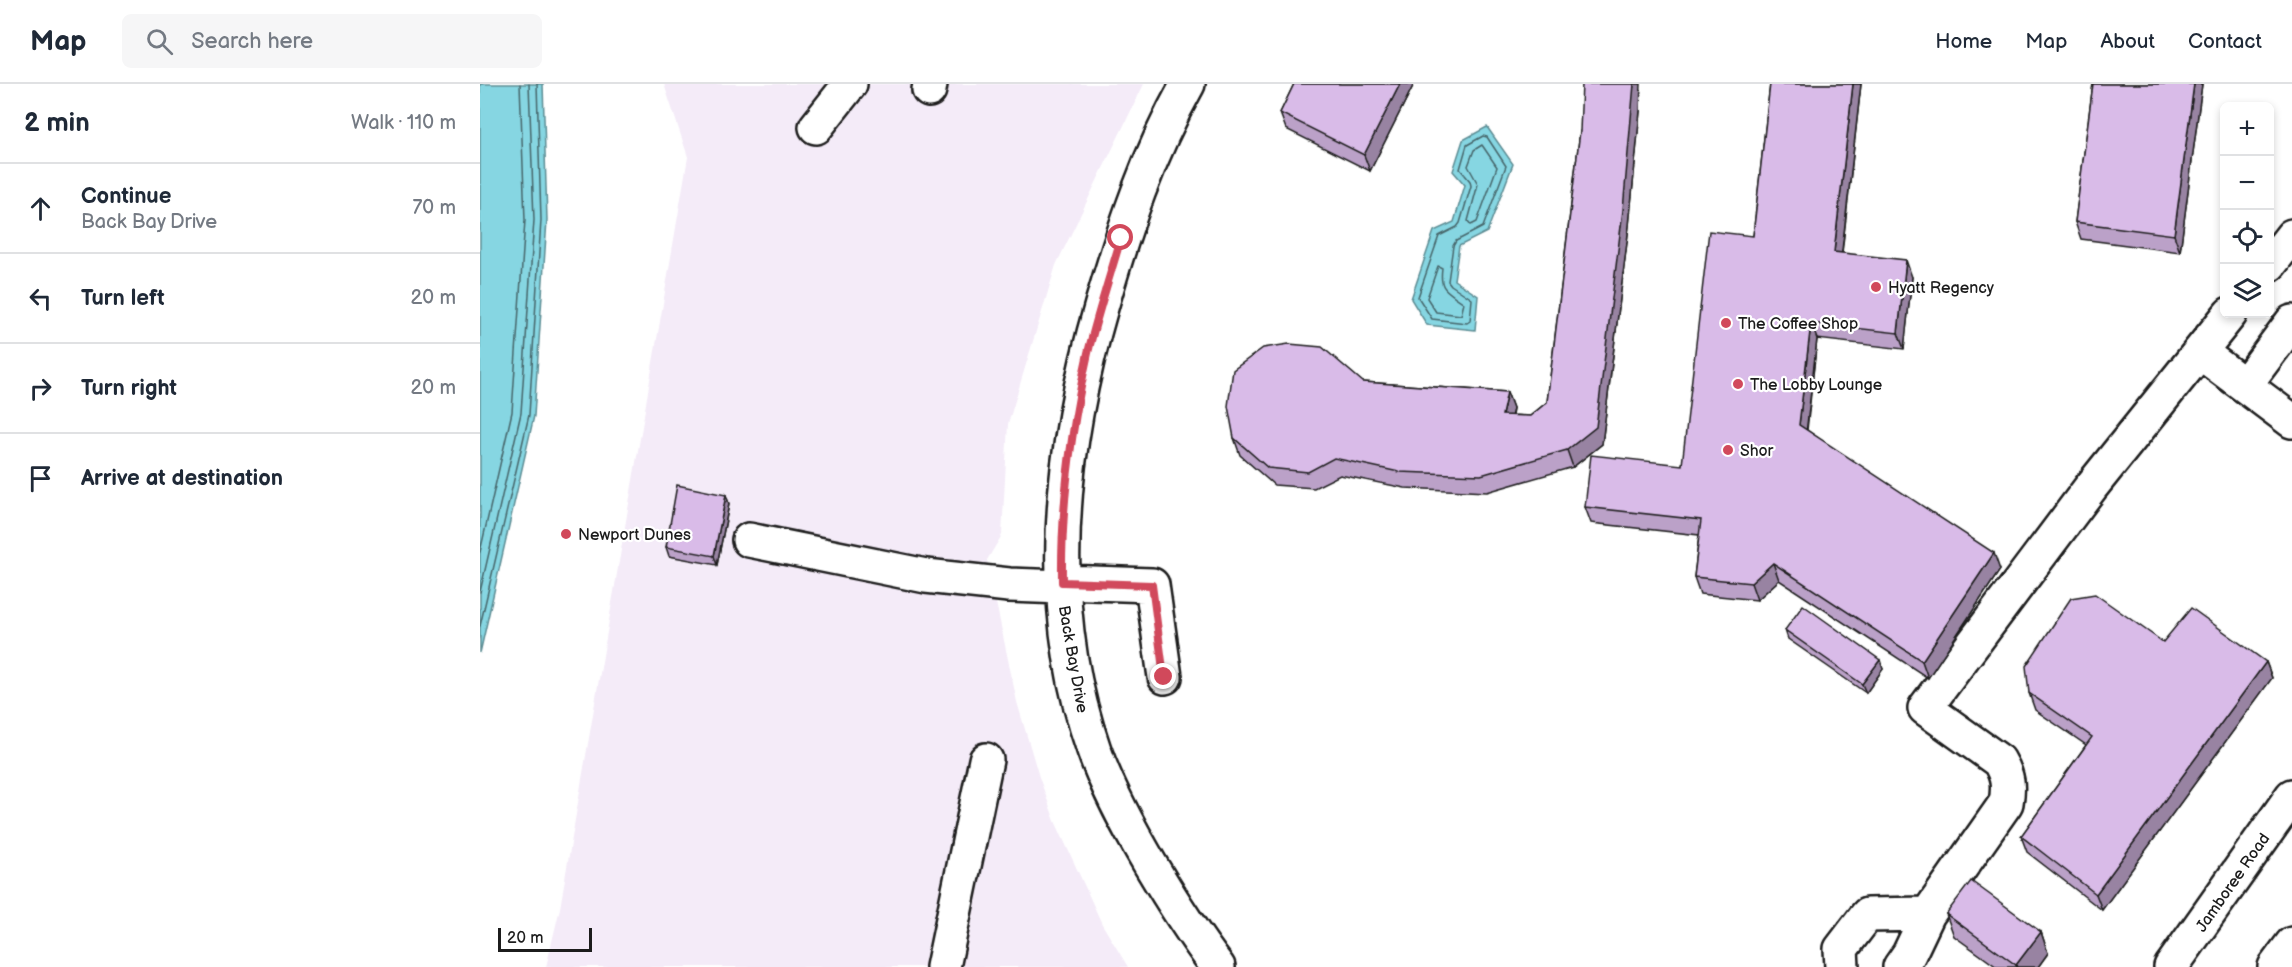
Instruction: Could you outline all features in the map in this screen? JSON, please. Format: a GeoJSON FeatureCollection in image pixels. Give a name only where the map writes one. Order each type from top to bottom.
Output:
{"type":"FeatureCollection","features":[{"type":"Feature","properties":{"kind":"street"},"geometry":{"type":"LineString","coordinates":[[816,127],[850,84]]}},
{"type":"Feature","properties":{"kind":"street","name":"Back Bay Drive"},"geometry":{"type":"LineString","coordinates":[[1188,84],[1155,153],[1121,238],[1088,352],[1066,468],[1062,534],[1063,585],[1068,640],[1079,699],[1094,751],[1126,824],[1190,931],[1218,967]]}},
{"type":"Feature","properties":{"kind":"street"},"geometry":{"type":"LineString","coordinates":[[2274,259],[2292,236]]}},
{"type":"Feature","properties":{"kind":"street"},"geometry":{"type":"LineString","coordinates":[[1900,967],[1909,954],[1928,914],[2006,803],[2008,788],[2007,774],[1999,761],[1925,708],[2091,487],[2227,318]]}},
{"type":"Feature","properties":{"kind":"street"},"geometry":{"type":"LineString","coordinates":[[2245,385],[2292,322]]}},
{"type":"Feature","properties":{"kind":"street"},"geometry":{"type":"LineString","coordinates":[[2200,352],[2292,422]]}},
{"type":"Feature","properties":{"kind":"street"},"geometry":{"type":"LineString","coordinates":[[749,540],[926,576],[1009,585],[1152,585],[1164,677]]}},
{"type":"Feature","properties":{"kind":"street"},"geometry":{"type":"LineString","coordinates":[[943,967],[986,760]]}},
{"type":"Feature","properties":{"kind":"street","name":"Jamboree Road"},"geometry":{"type":"LineString","coordinates":[[2171,967],[2292,796]]}},
{"type":"Feature","properties":{"kind":"street"},"geometry":{"type":"LineString","coordinates":[[1842,964],[1857,959],[1878,929],[1928,914]]}},
{"type":"Feature","properties":{"kind":"street"},"geometry":{"type":"LineString","coordinates":[[1877,967],[1892,943],[1928,914]]}},
{"type":"Feature","properties":{"kind":"street"},"geometry":{"type":"LineString","coordinates":[[2275,967],[2292,944]]}},
{"type":"Feature","properties":{"kind":"shaded area"},"geometry":{"type":"Polygon","coordinates":[[[664,84],[1144,84],[1056,265],[1008,424],[1002,535],[987,560],[1017,702],[1039,777],[1055,821],[1102,924],[1128,967],[546,967],[560,908],[688,157],[664,84]]]}},
{"type":"Feature","properties":{"kind":"water"},"geometry":{"type":"Polygon","coordinates":[[[480,84],[543,84],[547,220],[534,416],[480,653],[480,84]]]}},
{"type":"Feature","properties":{"kind":"water"},"geometry":{"type":"Polygon","coordinates":[[[1487,127],[1513,164],[1487,232],[1459,246],[1454,280],[1478,296],[1475,330],[1427,325],[1411,299],[1434,231],[1454,222],[1465,185],[1453,171],[1463,140],[1487,127]]]}},
{"type":"Feature","properties":{"kind":"building"},"geometry":{"type":"Polygon","coordinates":[[[1294,84],[1400,84],[1364,155],[1280,113],[1294,84]]]}},
{"type":"Feature","properties":{"kind":"building"},"geometry":{"type":"Polygon","coordinates":[[[1582,84],[1634,84],[1623,210],[1596,427],[1567,450],[1481,475],[1399,472],[1334,458],[1308,472],[1268,468],[1234,438],[1228,406],[1233,370],[1263,348],[1289,344],[1322,347],[1363,382],[1507,392],[1502,415],[1530,416],[1547,402],[1580,131],[1582,84]]]}},
{"type":"Feature","properties":{"kind":"building"},"geometry":{"type":"Polygon","coordinates":[[[1770,84],[1853,84],[1834,252],[1906,260],[1898,333],[1811,323],[1799,425],[1994,553],[1922,661],[1773,563],[1751,583],[1694,577],[1701,520],[1585,507],[1591,455],[1682,465],[1709,231],[1753,236],[1770,84]]]}},
{"type":"Feature","properties":{"kind":"building"},"geometry":{"type":"Polygon","coordinates":[[[2093,84],[2194,84],[2174,235],[2075,222],[2093,84]]]}},
{"type":"Feature","properties":{"kind":"building"},"geometry":{"type":"Polygon","coordinates":[[[677,485],[726,495],[714,556],[666,547],[677,485]]]}},
{"type":"Feature","properties":{"kind":"building"},"geometry":{"type":"Polygon","coordinates":[[[2095,594],[2163,642],[2191,608],[2266,662],[2096,894],[2021,836],[2092,737],[2029,693],[2026,666],[2071,598],[2095,594]]]}},
{"type":"Feature","properties":{"kind":"building"},"geometry":{"type":"Polygon","coordinates":[[[1803,605],[1880,660],[1862,684],[1785,630],[1803,605]]]}},
{"type":"Feature","properties":{"kind":"building"},"geometry":{"type":"Polygon","coordinates":[[[1971,881],[2041,932],[2016,965],[1946,914],[1971,881]]]}},
{"type":"Feature","properties":{"kind":"place","name":"Hyatt Regency"},"geometry":{"type":"Point","coordinates":[1876,287]}},
{"type":"Feature","properties":{"kind":"place","name":"The Coffee Shop"},"geometry":{"type":"Point","coordinates":[1726,323]}},
{"type":"Feature","properties":{"kind":"place","name":"The Lobby Lounge"},"geometry":{"type":"Point","coordinates":[1738,384]}},
{"type":"Feature","properties":{"kind":"place","name":"Shor"},"geometry":{"type":"Point","coordinates":[1728,450]}},
{"type":"Feature","properties":{"kind":"place","name":"Newport Dunes"},"geometry":{"type":"Point","coordinates":[566,534]}},
{"type":"Feature","properties":{"kind":"route"},"geometry":{"type":"LineString","coordinates":[[1121,238],[1088,352],[1066,468],[1062,582],[1152,585],[1164,677]]}}]}
